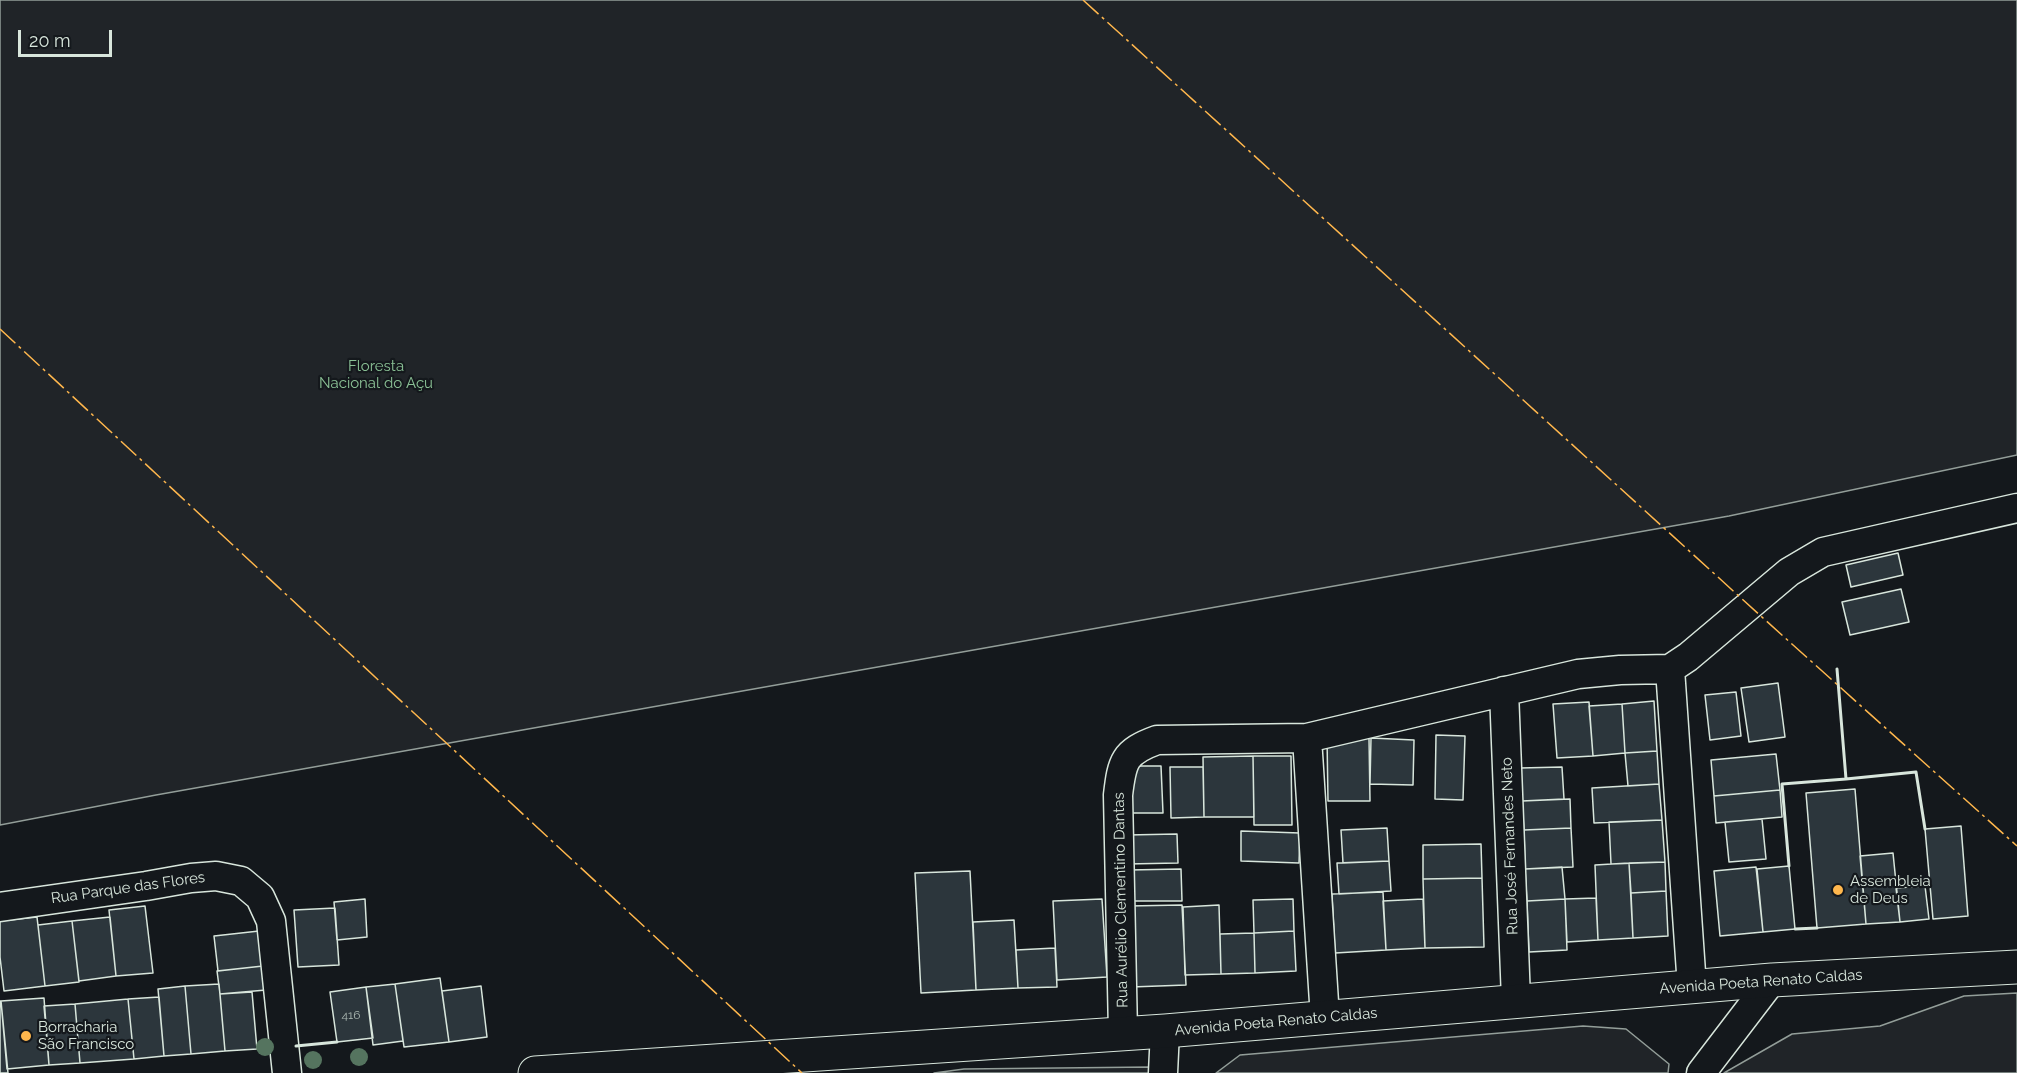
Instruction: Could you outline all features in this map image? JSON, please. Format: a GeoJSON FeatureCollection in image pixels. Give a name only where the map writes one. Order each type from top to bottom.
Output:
{"type":"FeatureCollection","features":[{"type":"Feature","properties":{"kind":"main road","name":"Avenida Poeta Renato Caldas"},"geometry":{"type":"LineString","coordinates":[[535,1073],[624,1070],[1165,1031],[1516,1000],[1772,981],[2017,967]]}},
{"type":"Feature","properties":{"kind":"street"},"geometry":{"type":"LineString","coordinates":[[1325,1018],[1306,738],[1578,674],[1670,669],[1711,638],[1780,578],[1823,552],[2017,508]]}},
{"type":"Feature","properties":{"kind":"street"},"geometry":{"type":"LineString","coordinates":[[1670,669],[1692,987]]}},
{"type":"Feature","properties":{"kind":"street","name":"Rua José Fernandes Neto"},"geometry":{"type":"LineString","coordinates":[[1504,691],[1516,1000]]}},
{"type":"Feature","properties":{"kind":"street","name":"Rua Aurélio Clementino Dantas"},"geometry":{"type":"LineString","coordinates":[[1123,1033],[1118,795],[1121,768],[1136,748],[1157,740],[1306,738]]}},
{"type":"Feature","properties":{"kind":"street","name":"Rua Parque das Flores"},"geometry":{"type":"LineString","coordinates":[[0,907],[191,878],[216,876],[241,881],[260,897],[271,921],[287,1073]]}},
{"type":"Feature","properties":{"kind":"street"},"geometry":{"type":"LineString","coordinates":[[1701,1073],[1772,981]]}},
{"type":"Feature","properties":{"kind":"street"},"geometry":{"type":"LineString","coordinates":[[1163,1073],[1165,1031]]}},
{"type":"Feature","properties":{"kind":"green space","name":"Floresta Nacional do Açu"},"geometry":{"type":"Polygon","coordinates":[[[0,0],[2017,0],[2017,455],[1729,516],[156,795],[0,825],[0,0]]]}},
{"type":"Feature","properties":{"kind":"green space"},"geometry":{"type":"Polygon","coordinates":[[[2017,993],[2017,1073],[1724,1073],[1792,1034],[1880,1026],[1964,996],[2017,993]]]}},
{"type":"Feature","properties":{"kind":"green space"},"geometry":{"type":"Polygon","coordinates":[[[1583,1026],[1626,1029],[1669,1064],[1668,1073],[1216,1073],[1240,1055],[1583,1026]]]}},
{"type":"Feature","properties":{"kind":"green space"},"geometry":{"type":"Polygon","coordinates":[[[1151,1067],[1151,1073],[934,1073],[964,1069],[1151,1067]]]}},
{"type":"Feature","properties":{"kind":"building"},"geometry":{"type":"Polygon","coordinates":[[[1898,553],[1903,575],[1851,587],[1846,565],[1898,553]]]}},
{"type":"Feature","properties":{"kind":"building"},"geometry":{"type":"Polygon","coordinates":[[[1901,589],[1909,622],[1850,635],[1842,602],[1901,589]]]}},
{"type":"Feature","properties":{"kind":"building"},"geometry":{"type":"Polygon","coordinates":[[[1778,683],[1785,737],[1749,742],[1741,688],[1778,683]]]}},
{"type":"Feature","properties":{"kind":"building"},"geometry":{"type":"Polygon","coordinates":[[[1736,692],[1741,736],[1710,740],[1705,695],[1736,692]]]}},
{"type":"Feature","properties":{"kind":"building"},"geometry":{"type":"Polygon","coordinates":[[[1654,701],[1657,751],[1625,753],[1622,704],[1654,701]]]}},
{"type":"Feature","properties":{"kind":"building"},"geometry":{"type":"Polygon","coordinates":[[[1589,702],[1593,756],[1557,758],[1553,704],[1589,702]]]}},
{"type":"Feature","properties":{"kind":"building"},"geometry":{"type":"Polygon","coordinates":[[[1622,704],[1625,753],[1593,756],[1589,706],[1622,704]]]}},
{"type":"Feature","properties":{"kind":"building"},"geometry":{"type":"Polygon","coordinates":[[[1436,735],[1465,736],[1463,800],[1435,799],[1436,735]]]}},
{"type":"Feature","properties":{"kind":"building"},"geometry":{"type":"Polygon","coordinates":[[[1327,738],[1369,738],[1370,801],[1328,801],[1327,738]]]}},
{"type":"Feature","properties":{"kind":"building"},"geometry":{"type":"Polygon","coordinates":[[[1371,738],[1414,740],[1413,785],[1370,784],[1371,738]]]}},
{"type":"Feature","properties":{"kind":"building"},"geometry":{"type":"Polygon","coordinates":[[[1657,751],[1659,784],[1628,786],[1625,753],[1657,751]]]}},
{"type":"Feature","properties":{"kind":"building"},"geometry":{"type":"Polygon","coordinates":[[[1776,754],[1780,790],[1714,796],[1711,760],[1776,754]]]}},
{"type":"Feature","properties":{"kind":"building"},"geometry":{"type":"Polygon","coordinates":[[[1253,756],[1291,756],[1292,825],[1254,825],[1253,756]]]}},
{"type":"Feature","properties":{"kind":"building"},"geometry":{"type":"Polygon","coordinates":[[[1253,756],[1254,817],[1204,817],[1203,757],[1253,756]]]}},
{"type":"Feature","properties":{"kind":"building"},"geometry":{"type":"Polygon","coordinates":[[[1131,766],[1161,766],[1163,813],[1132,813],[1131,766]]]}},
{"type":"Feature","properties":{"kind":"building"},"geometry":{"type":"Polygon","coordinates":[[[1170,767],[1203,767],[1204,817],[1171,818],[1170,767]]]}},
{"type":"Feature","properties":{"kind":"building"},"geometry":{"type":"Polygon","coordinates":[[[1562,767],[1564,799],[1522,801],[1520,768],[1562,767]]]}},
{"type":"Feature","properties":{"kind":"building"},"geometry":{"type":"Polygon","coordinates":[[[1659,784],[1662,820],[1594,823],[1592,788],[1659,784]]]}},
{"type":"Feature","properties":{"kind":"building","name":"Assembleia de Deus"},"geometry":{"type":"Polygon","coordinates":[[[1855,789],[1866,924],[1817,928],[1806,793],[1855,789]]]}},
{"type":"Feature","properties":{"kind":"building"},"geometry":{"type":"Polygon","coordinates":[[[1780,790],[1782,817],[1716,823],[1714,796],[1780,790]]]}},
{"type":"Feature","properties":{"kind":"building"},"geometry":{"type":"Polygon","coordinates":[[[1570,799],[1571,828],[1524,830],[1522,801],[1570,799]]]}},
{"type":"Feature","properties":{"kind":"building"},"geometry":{"type":"Polygon","coordinates":[[[1762,819],[1766,859],[1729,862],[1725,822],[1762,819]]]}},
{"type":"Feature","properties":{"kind":"building"},"geometry":{"type":"Polygon","coordinates":[[[1662,820],[1665,862],[1611,864],[1609,822],[1662,820]]]}},
{"type":"Feature","properties":{"kind":"building"},"geometry":{"type":"Polygon","coordinates":[[[1961,826],[1968,916],[1933,919],[1925,829],[1961,826]]]}},
{"type":"Feature","properties":{"kind":"building"},"geometry":{"type":"Polygon","coordinates":[[[1387,828],[1389,861],[1343,863],[1341,830],[1387,828]]]}},
{"type":"Feature","properties":{"kind":"building"},"geometry":{"type":"Polygon","coordinates":[[[1571,828],[1573,867],[1525,869],[1524,830],[1571,828]]]}},
{"type":"Feature","properties":{"kind":"building"},"geometry":{"type":"Polygon","coordinates":[[[1241,831],[1300,833],[1299,863],[1241,861],[1241,831]]]}},
{"type":"Feature","properties":{"kind":"building"},"geometry":{"type":"Polygon","coordinates":[[[1177,834],[1178,863],[1127,864],[1127,835],[1177,834]]]}},
{"type":"Feature","properties":{"kind":"building"},"geometry":{"type":"Polygon","coordinates":[[[1481,844],[1482,878],[1423,879],[1423,845],[1481,844]]]}},
{"type":"Feature","properties":{"kind":"building"},"geometry":{"type":"Polygon","coordinates":[[[1893,853],[1900,922],[1866,924],[1860,856],[1893,853]]]}},
{"type":"Feature","properties":{"kind":"building"},"geometry":{"type":"Polygon","coordinates":[[[1389,861],[1391,891],[1339,894],[1337,863],[1389,861]]]}},
{"type":"Feature","properties":{"kind":"building"},"geometry":{"type":"Polygon","coordinates":[[[1665,862],[1666,891],[1631,893],[1629,863],[1665,862]]]}},
{"type":"Feature","properties":{"kind":"building"},"geometry":{"type":"Polygon","coordinates":[[[1629,863],[1633,938],[1598,940],[1595,865],[1629,863]]]}},
{"type":"Feature","properties":{"kind":"building"},"geometry":{"type":"Polygon","coordinates":[[[1789,866],[1795,929],[1763,932],[1757,869],[1789,866]]]}},
{"type":"Feature","properties":{"kind":"building"},"geometry":{"type":"Polygon","coordinates":[[[1562,867],[1565,899],[1527,901],[1525,869],[1562,867]]]}},
{"type":"Feature","properties":{"kind":"building"},"geometry":{"type":"Polygon","coordinates":[[[1756,867],[1763,932],[1720,936],[1714,871],[1756,867]]]}},
{"type":"Feature","properties":{"kind":"building"},"geometry":{"type":"Polygon","coordinates":[[[1181,869],[1182,901],[1129,901],[1129,870],[1181,869]]]}},
{"type":"Feature","properties":{"kind":"building"},"geometry":{"type":"Polygon","coordinates":[[[970,871],[976,990],[921,993],[915,873],[970,871]]]}},
{"type":"Feature","properties":{"kind":"building"},"geometry":{"type":"Polygon","coordinates":[[[1482,878],[1484,947],[1425,948],[1423,879],[1482,878]]]}},
{"type":"Feature","properties":{"kind":"building"},"geometry":{"type":"Polygon","coordinates":[[[1925,886],[1929,919],[1900,922],[1896,888],[1925,886]]]}},
{"type":"Feature","properties":{"kind":"building"},"geometry":{"type":"Polygon","coordinates":[[[1666,891],[1668,936],[1633,938],[1631,893],[1666,891]]]}},
{"type":"Feature","properties":{"kind":"building"},"geometry":{"type":"Polygon","coordinates":[[[1383,892],[1386,950],[1335,953],[1332,894],[1383,892]]]}},
{"type":"Feature","properties":{"kind":"building"},"geometry":{"type":"Polygon","coordinates":[[[1596,898],[1598,940],[1567,942],[1565,899],[1596,898]]]}},
{"type":"Feature","properties":{"kind":"building"},"geometry":{"type":"Polygon","coordinates":[[[365,899],[367,937],[337,940],[334,902],[365,899]]]}},
{"type":"Feature","properties":{"kind":"building"},"geometry":{"type":"Polygon","coordinates":[[[1102,899],[1107,977],[1057,980],[1053,901],[1102,899]]]}},
{"type":"Feature","properties":{"kind":"building"},"geometry":{"type":"Polygon","coordinates":[[[1293,899],[1294,931],[1254,933],[1253,900],[1293,899]]]}},
{"type":"Feature","properties":{"kind":"building"},"geometry":{"type":"Polygon","coordinates":[[[1423,899],[1425,948],[1386,950],[1383,901],[1423,899]]]}},
{"type":"Feature","properties":{"kind":"building"},"geometry":{"type":"Polygon","coordinates":[[[1565,899],[1567,950],[1529,952],[1527,901],[1565,899]]]}},
{"type":"Feature","properties":{"kind":"building"},"geometry":{"type":"Polygon","coordinates":[[[1182,905],[1186,985],[1131,987],[1128,906],[1182,905]]]}},
{"type":"Feature","properties":{"kind":"building"},"geometry":{"type":"Polygon","coordinates":[[[1219,905],[1221,974],[1185,975],[1183,907],[1219,905]]]}},
{"type":"Feature","properties":{"kind":"building"},"geometry":{"type":"Polygon","coordinates":[[[145,906],[153,973],[116,976],[109,910],[145,906]]]}},
{"type":"Feature","properties":{"kind":"building"},"geometry":{"type":"Polygon","coordinates":[[[335,908],[339,965],[298,967],[294,910],[335,908]]]}},
{"type":"Feature","properties":{"kind":"building"},"geometry":{"type":"Polygon","coordinates":[[[37,917],[45,986],[4,991],[0,957],[0,921],[37,917]]]}},
{"type":"Feature","properties":{"kind":"building"},"geometry":{"type":"Polygon","coordinates":[[[110,917],[116,976],[79,981],[72,921],[110,917]]]}},
{"type":"Feature","properties":{"kind":"building"},"geometry":{"type":"Polygon","coordinates":[[[1014,920],[1018,988],[976,990],[973,922],[1014,920]]]}},
{"type":"Feature","properties":{"kind":"building"},"geometry":{"type":"Polygon","coordinates":[[[72,921],[79,982],[45,986],[38,925],[72,921]]]}},
{"type":"Feature","properties":{"kind":"building"},"geometry":{"type":"Polygon","coordinates":[[[259,931],[263,966],[218,971],[214,936],[259,931]]]}},
{"type":"Feature","properties":{"kind":"building"},"geometry":{"type":"Polygon","coordinates":[[[1294,931],[1296,971],[1255,973],[1254,933],[1294,931]]]}},
{"type":"Feature","properties":{"kind":"building"},"geometry":{"type":"Polygon","coordinates":[[[1254,933],[1255,973],[1221,974],[1220,934],[1254,933]]]}},
{"type":"Feature","properties":{"kind":"building"},"geometry":{"type":"Polygon","coordinates":[[[1055,948],[1057,987],[1018,988],[1016,950],[1055,948]]]}},
{"type":"Feature","properties":{"kind":"building"},"geometry":{"type":"Polygon","coordinates":[[[263,966],[266,990],[220,994],[217,971],[263,966]]]}},
{"type":"Feature","properties":{"kind":"building"},"geometry":{"type":"Polygon","coordinates":[[[440,978],[449,1042],[404,1047],[395,984],[440,978]]]}},
{"type":"Feature","properties":{"kind":"building"},"geometry":{"type":"Polygon","coordinates":[[[219,984],[225,1051],[191,1054],[185,986],[219,984]]]}},
{"type":"Feature","properties":{"kind":"building"},"geometry":{"type":"Polygon","coordinates":[[[395,984],[403,1041],[373,1045],[366,987],[395,984]]]}},
{"type":"Feature","properties":{"kind":"building"},"geometry":{"type":"Polygon","coordinates":[[[185,986],[191,1054],[164,1056],[158,989],[185,986]]]}},
{"type":"Feature","properties":{"kind":"building"},"geometry":{"type":"Polygon","coordinates":[[[481,986],[487,1037],[449,1042],[442,991],[481,986]]]}},
{"type":"Feature","properties":{"kind":"building"},"geometry":{"type":"Polygon","coordinates":[[[366,987],[373,1038],[337,1042],[330,992],[366,987]]]}},
{"type":"Feature","properties":{"kind":"building"},"geometry":{"type":"Polygon","coordinates":[[[252,992],[257,1049],[225,1051],[220,994],[252,992]]]}},
{"type":"Feature","properties":{"kind":"building"},"geometry":{"type":"Polygon","coordinates":[[[159,997],[164,1056],[134,1059],[128,999],[159,997]]]}},
{"type":"Feature","properties":{"kind":"building","name":"Borracharia São Francisco"},"geometry":{"type":"Polygon","coordinates":[[[44,998],[49,1065],[7,1069],[1,1001],[44,998]]]}},
{"type":"Feature","properties":{"kind":"building"},"geometry":{"type":"Polygon","coordinates":[[[128,999],[134,1059],[80,1063],[75,1004],[128,999]]]}},
{"type":"Feature","properties":{"kind":"building"},"geometry":{"type":"Polygon","coordinates":[[[1,1001],[8,1073],[0,1073],[1,1001]]]}},
{"type":"Feature","properties":{"kind":"building"},"geometry":{"type":"Polygon","coordinates":[[[75,1004],[80,1063],[49,1065],[44,1006],[75,1004]]]}},
{"type":"Feature","properties":{"kind":"wall"},"geometry":{"type":"LineString","coordinates":[[1789,866],[1782,784],[1846,779],[1837,669]]}},
{"type":"Feature","properties":{"kind":"wall"},"geometry":{"type":"LineString","coordinates":[[1846,779],[1916,772],[1925,829]]}},
{"type":"Feature","properties":{"kind":"wall"},"geometry":{"type":"LineString","coordinates":[[1795,929],[1817,928]]}},
{"type":"Feature","properties":{"kind":"wall"},"geometry":{"type":"LineString","coordinates":[[296,1046],[337,1042]]}},
{"type":"Feature","properties":{"kind":"power"},"geometry":{"type":"LineString","coordinates":[[1083,0],[2017,846]]}},
{"type":"Feature","properties":{"kind":"power"},"geometry":{"type":"LineString","coordinates":[[0,329],[802,1073]]}},
{"type":"Feature","properties":{"kind":"place","name":"Assembleia de Deus"},"geometry":{"type":"Point","coordinates":[1838,890]}},
{"type":"Feature","properties":{"kind":"place","name":"Borracharia São Francisco"},"geometry":{"type":"Point","coordinates":[26,1036]}}]}
